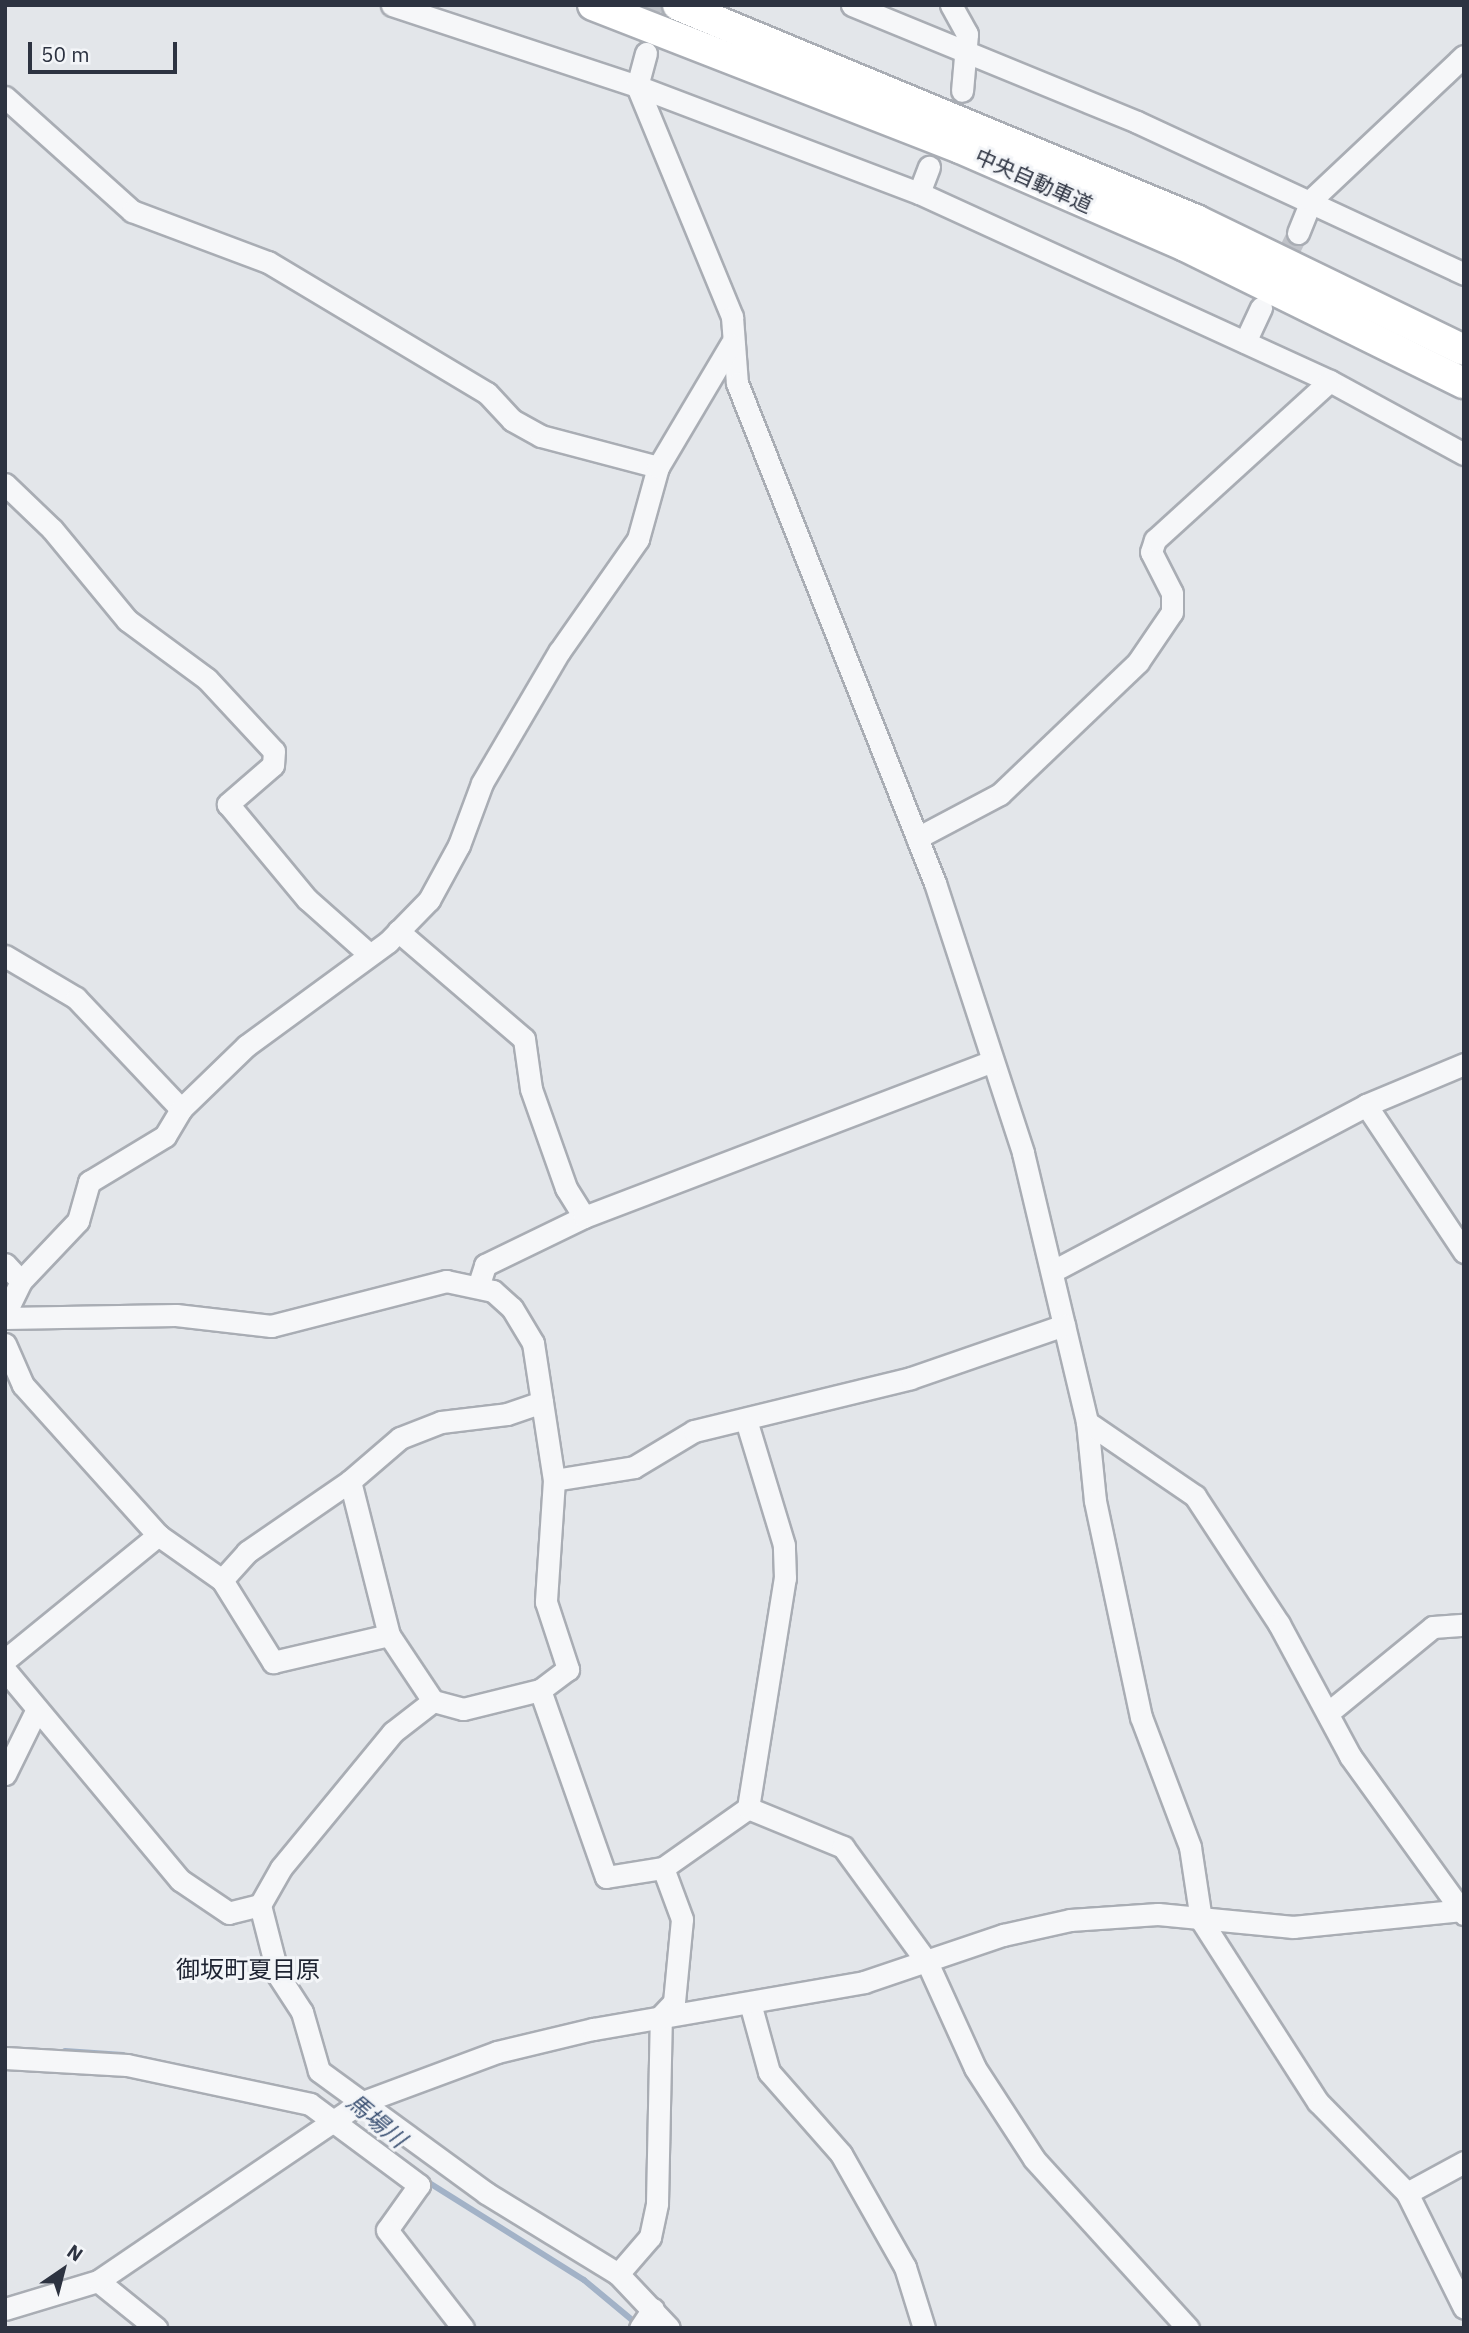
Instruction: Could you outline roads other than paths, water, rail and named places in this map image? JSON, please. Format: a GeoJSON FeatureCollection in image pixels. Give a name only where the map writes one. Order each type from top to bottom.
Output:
{"type":"FeatureCollection","features":[{"type":"Feature","properties":{"kind":"highway","name":"中央自動車道"},"geometry":{"type":"LineString","coordinates":[[593,5],[1035,180],[1185,246],[1464,383]]}},
{"type":"Feature","properties":{"kind":"highway","name":"中央自動車道"},"geometry":{"type":"LineString","coordinates":[[678,5],[1196,220],[1464,350]]}},
{"type":"Feature","properties":{"kind":"street"},"geometry":{"type":"LineString","coordinates":[[391,5],[637,86],[919,193],[1329,381],[1464,454]]}},
{"type":"Feature","properties":{"kind":"street"},"geometry":{"type":"LineString","coordinates":[[852,5],[969,52],[1311,201],[1464,274]]}},
{"type":"Feature","properties":{"kind":"street"},"geometry":{"type":"LineString","coordinates":[[950,6],[967,34],[969,52],[962,91]]}},
{"type":"Feature","properties":{"kind":"street"},"geometry":{"type":"LineString","coordinates":[[646,53],[637,86],[732,317],[731,344],[741,395],[917,838],[990,1062],[1053,1271],[1087,1422],[1095,1501],[1135,1690],[1190,1847],[1201,1920],[1318,2102],[1407,2193],[1464,2308]]}},
{"type":"Feature","properties":{"kind":"street"},"geometry":{"type":"LineString","coordinates":[[1298,233],[1311,201],[1464,56]]}},
{"type":"Feature","properties":{"kind":"street"},"geometry":{"type":"LineString","coordinates":[[5,97],[132,211],[268,262],[487,393],[512,420],[541,436],[658,467]]}},
{"type":"Feature","properties":{"kind":"street"},"geometry":{"type":"LineString","coordinates":[[919,193],[929,167]]}},
{"type":"Feature","properties":{"kind":"street"},"geometry":{"type":"LineString","coordinates":[[1244,342],[1261,307]]}},
{"type":"Feature","properties":{"kind":"street"},"geometry":{"type":"LineString","coordinates":[[351,1481],[389,1635],[433,1700],[463,1709],[540,1690],[568,1668],[546,1602],[554,1480],[527,1330],[512,1308],[479,1284],[428,1285],[286,1325],[176,1315],[5,1316],[20,1281],[78,1221],[89,1182],[165,1136],[181,1109],[246,1046],[398,931],[429,900],[460,845],[482,783],[559,652],[638,539],[658,467],[731,344]]}},
{"type":"Feature","properties":{"kind":"street"},"geometry":{"type":"LineString","coordinates":[[917,838],[1000,794],[1138,662],[1172,612],[1171,593],[1151,552],[1155,540],[1329,381]]}},
{"type":"Feature","properties":{"kind":"street"},"geometry":{"type":"LineString","coordinates":[[5,484],[52,529],[127,620],[207,678],[275,751],[273,765],[228,804],[307,899],[369,954]]}},
{"type":"Feature","properties":{"kind":"street"},"geometry":{"type":"LineString","coordinates":[[398,931],[524,1039],[531,1089],[566,1188],[584,1217]]}},
{"type":"Feature","properties":{"kind":"street"},"geometry":{"type":"LineString","coordinates":[[5,956],[76,998],[181,1109]]}},
{"type":"Feature","properties":{"kind":"street"},"geometry":{"type":"LineString","coordinates":[[479,1284],[485,1265],[584,1217],[990,1062]]}},
{"type":"Feature","properties":{"kind":"street"},"geometry":{"type":"LineString","coordinates":[[1053,1271],[1366,1105],[1464,1064]]}},
{"type":"Feature","properties":{"kind":"street"},"geometry":{"type":"LineString","coordinates":[[1366,1105],[1464,1252]]}},
{"type":"Feature","properties":{"kind":"street"},"geometry":{"type":"LineString","coordinates":[[5,1264],[20,1281]]}},
{"type":"Feature","properties":{"kind":"street"},"geometry":{"type":"LineString","coordinates":[[554,1480],[634,1467],[694,1431],[911,1378],[1064,1325]]}},
{"type":"Feature","properties":{"kind":"street"},"geometry":{"type":"LineString","coordinates":[[5,1344],[23,1385],[158,1535],[222,1580],[273,1662],[389,1635]]}},
{"type":"Feature","properties":{"kind":"street"},"geometry":{"type":"LineString","coordinates":[[222,1580],[247,1552],[351,1481],[382,1450],[419,1428],[507,1414],[542,1402]]}},
{"type":"Feature","properties":{"kind":"street"},"geometry":{"type":"LineString","coordinates":[[540,1690],[599,1870],[614,1878],[663,1868],[748,1808],[785,1578],[784,1545],[746,1420]]}},
{"type":"Feature","properties":{"kind":"street"},"geometry":{"type":"LineString","coordinates":[[1087,1422],[1195,1496],[1329,1712],[1350,1756],[1462,1911]]}},
{"type":"Feature","properties":{"kind":"street"},"geometry":{"type":"LineString","coordinates":[[5,1660],[158,1535]]}},
{"type":"Feature","properties":{"kind":"street"},"geometry":{"type":"LineString","coordinates":[[1329,1712],[1433,1627],[1464,1625]]}},
{"type":"Feature","properties":{"kind":"street"},"geometry":{"type":"LineString","coordinates":[[5,1670],[180,1880],[229,1913],[260,1905]]}},
{"type":"Feature","properties":{"kind":"street"},"geometry":{"type":"LineString","coordinates":[[433,1700],[393,1732],[281,1868],[260,1905],[278,1975],[302,2012],[319,2071],[358,2105],[486,2193],[618,2274],[647,2316],[669,2328]]}},
{"type":"Feature","properties":{"kind":"street"},"geometry":{"type":"LineString","coordinates":[[5,1774],[37,1709]]}},
{"type":"Feature","properties":{"kind":"street"},"geometry":{"type":"LineString","coordinates":[[748,1808],[843,1847],[926,1962],[975,2068],[1034,2159],[1188,2328]]}},
{"type":"Feature","properties":{"kind":"street"},"geometry":{"type":"LineString","coordinates":[[618,2274],[650,2237],[657,2203],[661,2016],[674,2002],[682,1919],[663,1868]]}},
{"type":"Feature","properties":{"kind":"street"},"geometry":{"type":"LineString","coordinates":[[5,2309],[99,2281],[358,2105],[497,2052],[661,2016],[864,1982],[1070,1920],[1158,1914],[1293,1927],[1462,1911]]}},
{"type":"Feature","properties":{"kind":"street"},"geometry":{"type":"LineString","coordinates":[[750,2003],[769,2072],[841,2154],[905,2267],[924,2328]]}},
{"type":"Feature","properties":{"kind":"street"},"geometry":{"type":"LineString","coordinates":[[5,2058],[127,2065],[310,2104],[337,2121],[419,2185],[387,2230],[463,2328]]}},
{"type":"Feature","properties":{"kind":"street"},"geometry":{"type":"LineString","coordinates":[[1407,2193],[1464,2162]]}},
{"type":"Feature","properties":{"kind":"street"},"geometry":{"type":"LineString","coordinates":[[99,2281],[156,2328]]}},
{"type":"Feature","properties":{"kind":"waterway","name":"馬場川"},"geometry":{"type":"LineString","coordinates":[[65,2051],[123,2055]]}},
{"type":"Feature","properties":{"kind":"waterway","name":"馬場川"},"geometry":{"type":"LineString","coordinates":[[315,2097],[377,2141]]}},
{"type":"Feature","properties":{"kind":"waterway","name":"馬場川"},"geometry":{"type":"LineString","coordinates":[[423,2179],[584,2280],[637,2324]]}},
{"type":"Feature","properties":{"kind":"tunnel"},"geometry":{"type":"LineString","coordinates":[[649,41],[658,5]]}},
{"type":"Feature","properties":{"kind":"tunnel"},"geometry":{"type":"LineString","coordinates":[[1277,275],[1298,233]]}},
{"type":"Feature","properties":{"kind":"district","name":"御坂町夏目原"},"geometry":{"type":"Point","coordinates":[248,1970]}}]}
